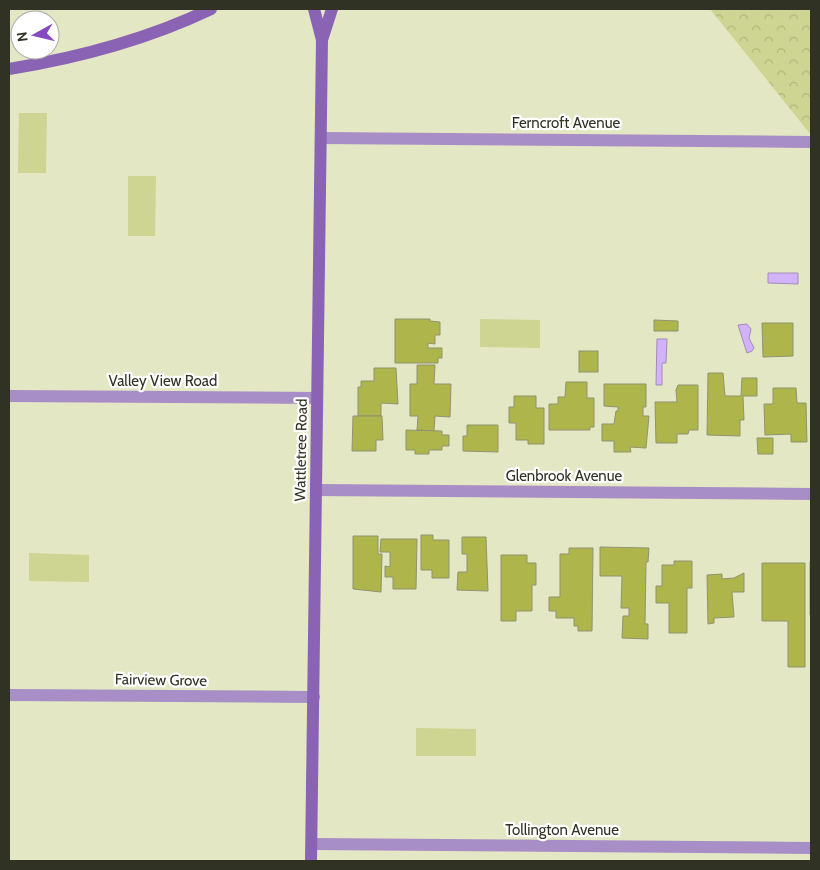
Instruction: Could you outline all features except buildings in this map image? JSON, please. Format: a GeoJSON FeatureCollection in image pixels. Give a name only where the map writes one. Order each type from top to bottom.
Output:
{"type":"FeatureCollection","features":[{"type":"Feature","properties":{"kind":"main road","name":"Wattletree Road"},"geometry":{"type":"LineString","coordinates":[[311,861],[322,40],[314,9]]}},
{"type":"Feature","properties":{"kind":"main road","name":"Wattletree Road"},"geometry":{"type":"LineString","coordinates":[[322,40],[332,9]]}},
{"type":"Feature","properties":{"kind":"main road"},"geometry":{"type":"LineString","coordinates":[[9,69],[88,53],[148,34],[204,10]]}},
{"type":"Feature","properties":{"kind":"street","name":"Ferncroft Avenue"},"geometry":{"type":"LineString","coordinates":[[320,138],[811,142]]}},
{"type":"Feature","properties":{"kind":"street","name":"Valley View Road"},"geometry":{"type":"LineString","coordinates":[[9,396],[317,398]]}},
{"type":"Feature","properties":{"kind":"street","name":"Glenbrook Avenue"},"geometry":{"type":"LineString","coordinates":[[316,490],[811,494]]}},
{"type":"Feature","properties":{"kind":"street","name":"Fairview Grove"},"geometry":{"type":"LineString","coordinates":[[9,695],[314,698]]}},
{"type":"Feature","properties":{"kind":"street","name":"Tollington Avenue"},"geometry":{"type":"LineString","coordinates":[[312,844],[811,848]]}},
{"type":"Feature","properties":{"kind":"green space"},"geometry":{"type":"Polygon","coordinates":[[[710,9],[811,9],[811,135],[710,9]]]}},
{"type":"Feature","properties":{"kind":"green space"},"geometry":{"type":"Polygon","coordinates":[[[19,113],[47,113],[46,173],[18,173],[19,113]]]}},
{"type":"Feature","properties":{"kind":"green space"},"geometry":{"type":"Polygon","coordinates":[[[128,176],[156,176],[155,236],[128,236],[128,176]]]}},
{"type":"Feature","properties":{"kind":"green space"},"geometry":{"type":"Polygon","coordinates":[[[480,319],[540,320],[540,348],[480,347],[480,319]]]}},
{"type":"Feature","properties":{"kind":"green space"},"geometry":{"type":"Polygon","coordinates":[[[29,553],[89,555],[89,582],[29,581],[29,553]]]}},
{"type":"Feature","properties":{"kind":"green space"},"geometry":{"type":"Polygon","coordinates":[[[416,728],[476,729],[476,756],[416,756],[416,728]]]}},
{"type":"Feature","properties":{"kind":"shaded area"},"geometry":{"type":"Polygon","coordinates":[[[768,273],[798,273],[798,284],[768,283],[768,273]]]}},
{"type":"Feature","properties":{"kind":"shaded area"},"geometry":{"type":"Polygon","coordinates":[[[747,324],[751,329],[749,338],[754,348],[747,353],[738,325],[747,324]]]}},
{"type":"Feature","properties":{"kind":"shaded area"},"geometry":{"type":"Polygon","coordinates":[[[657,339],[667,339],[666,363],[662,363],[662,385],[656,385],[657,339]]]}}]}
